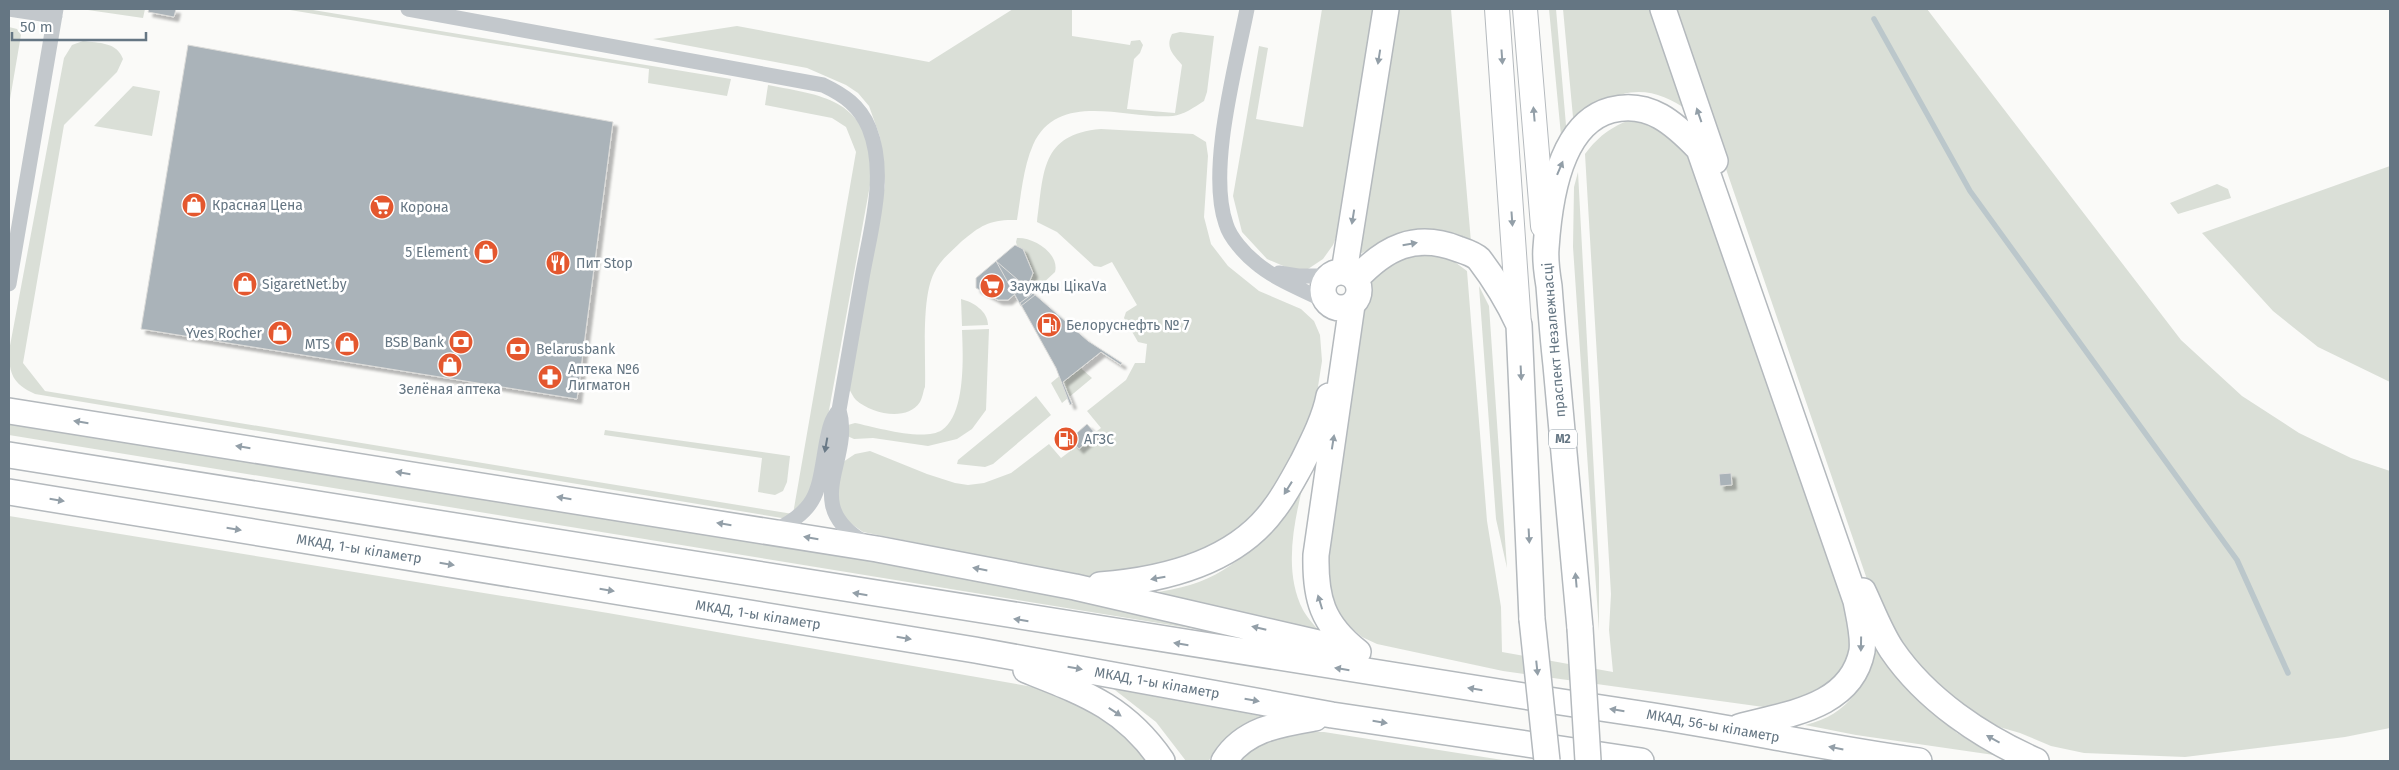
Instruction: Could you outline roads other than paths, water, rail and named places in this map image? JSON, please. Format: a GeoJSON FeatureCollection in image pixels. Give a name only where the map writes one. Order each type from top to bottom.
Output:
{"type":"FeatureCollection","features":[{"type":"Feature","properties":{"kind":"highway"},"geometry":{"type":"LineString","coordinates":[[1343,276],[1386,9]]}},
{"type":"Feature","properties":{"kind":"highway"},"geometry":{"type":"LineString","coordinates":[[1663,9],[1863,590],[1891,649],[1925,687],[1956,714],[1990,738],[2036,761]]}},
{"type":"Feature","properties":{"kind":"highway"},"geometry":{"type":"LineString","coordinates":[[1545,250],[1556,179],[1571,142],[1587,123],[1601,113],[1618,108],[1639,108],[1659,115],[1677,126],[1699,149],[1856,602],[1861,626],[1862,650],[1855,672],[1843,688],[1827,700],[1804,710],[1734,728]]}},
{"type":"Feature","properties":{"kind":"highway"},"geometry":{"type":"LineString","coordinates":[[1075,587],[1130,583],[1168,576],[1202,563],[1229,549],[1254,531],[1274,511],[1311,445],[1328,401],[1335,355],[1339,305],[1323,288],[1392,249],[1409,243],[1430,242],[1450,246],[1478,258],[1506,296],[1519,325],[1532,619],[1547,761]]}},
{"type":"Feature","properties":{"kind":"highway","name":"праспект Незалежнасці"},"geometry":{"type":"LineString","coordinates":[[1545,250],[1580,628],[1588,761]]}},
{"type":"Feature","properties":{"kind":"highway"},"geometry":{"type":"LineString","coordinates":[[1339,305],[1360,293],[1343,276]]}},
{"type":"Feature","properties":{"kind":"highway"},"geometry":{"type":"LineString","coordinates":[[1339,305],[1315,582],[1320,605],[1329,622],[1339,635],[1357,652]]}},
{"type":"Feature","properties":{"kind":"highway"},"geometry":{"type":"LineString","coordinates":[[9,411],[772,531],[1075,587],[1357,652],[1442,684]]}},
{"type":"Feature","properties":{"kind":"highway"},"geometry":{"type":"LineString","coordinates":[[9,455],[1030,621],[1442,684]]}},
{"type":"Feature","properties":{"kind":"highway","name":"МКАД, 1-ы кіламетр"},"geometry":{"type":"LineString","coordinates":[[9,492],[975,650],[1332,715],[1641,761]]}},
{"type":"Feature","properties":{"kind":"highway"},"geometry":{"type":"LineString","coordinates":[[975,650],[1090,696],[1121,716],[1162,761]]}},
{"type":"Feature","properties":{"kind":"highway","name":"МКАД, 56-ы кіламетр"},"geometry":{"type":"LineString","coordinates":[[1442,684],[1734,728],[1855,752],[1919,761]]}},
{"type":"Feature","properties":{"kind":"highway"},"geometry":{"type":"LineString","coordinates":[[1224,761],[1242,741],[1268,726],[1332,715]]}},
{"type":"Feature","properties":{"kind":"main road"},"geometry":{"type":"LineString","coordinates":[[1497,9],[1519,325]]}},
{"type":"Feature","properties":{"kind":"main road","name":"праспект Незалежнасці"},"geometry":{"type":"LineString","coordinates":[[1525,9],[1545,250]]}},
{"type":"Feature","properties":{"kind":"street"},"geometry":{"type":"LineString","coordinates":[[9,9],[56,12],[9,284]]}},
{"type":"Feature","properties":{"kind":"street"},"geometry":{"type":"LineString","coordinates":[[408,9],[823,85],[846,96],[859,110],[869,128],[876,165],[877,189],[839,410],[843,423],[831,486],[831,504],[851,534],[876,550]]}},
{"type":"Feature","properties":{"kind":"street"},"geometry":{"type":"LineString","coordinates":[[1247,9],[1224,130],[1220,182],[1221,207],[1226,226],[1237,243],[1256,263],[1268,272],[1339,305]]}},
{"type":"Feature","properties":{"kind":"street"},"geometry":{"type":"LineString","coordinates":[[1268,272],[1298,276],[1343,276]]}},
{"type":"Feature","properties":{"kind":"street"},"geometry":{"type":"LineString","coordinates":[[772,531],[794,521],[806,511],[813,500],[819,483],[830,420],[839,410]]}},
{"type":"Feature","properties":{"kind":"waterway"},"geometry":{"type":"LineString","coordinates":[[1874,19],[1970,191],[2237,560],[2288,673]]}},
{"type":"Feature","properties":{"kind":"place","name":"Красная Цена"},"geometry":{"type":"Point","coordinates":[194,205]}},
{"type":"Feature","properties":{"kind":"place","name":"Корона"},"geometry":{"type":"Point","coordinates":[382,207]}},
{"type":"Feature","properties":{"kind":"place","name":"5 Element"},"geometry":{"type":"Point","coordinates":[486,252]}},
{"type":"Feature","properties":{"kind":"place","name":"Пит Stop"},"geometry":{"type":"Point","coordinates":[558,263]}},
{"type":"Feature","properties":{"kind":"place","name":"SigaretNet.by"},"geometry":{"type":"Point","coordinates":[245,284]}},
{"type":"Feature","properties":{"kind":"place","name":"Заужды ЦікаVа"},"geometry":{"type":"Point","coordinates":[992,286]}},
{"type":"Feature","properties":{"kind":"place","name":"Белоруснефть № 7"},"geometry":{"type":"Point","coordinates":[1049,325]}},
{"type":"Feature","properties":{"kind":"place","name":"Yves Rocher"},"geometry":{"type":"Point","coordinates":[280,333]}},
{"type":"Feature","properties":{"kind":"place","name":"BSB Bank"},"geometry":{"type":"Point","coordinates":[461,342]}},
{"type":"Feature","properties":{"kind":"place","name":"MTS"},"geometry":{"type":"Point","coordinates":[347,344]}},
{"type":"Feature","properties":{"kind":"place","name":"Belarusbank"},"geometry":{"type":"Point","coordinates":[518,349]}},
{"type":"Feature","properties":{"kind":"place","name":"Зелёная аптека"},"geometry":{"type":"Point","coordinates":[450,365]}},
{"type":"Feature","properties":{"kind":"place","name":"Аптека №6 Лигматон"},"geometry":{"type":"Point","coordinates":[550,377]}},
{"type":"Feature","properties":{"kind":"place","name":"АГЗС"},"geometry":{"type":"Point","coordinates":[1066,439]}}]}
